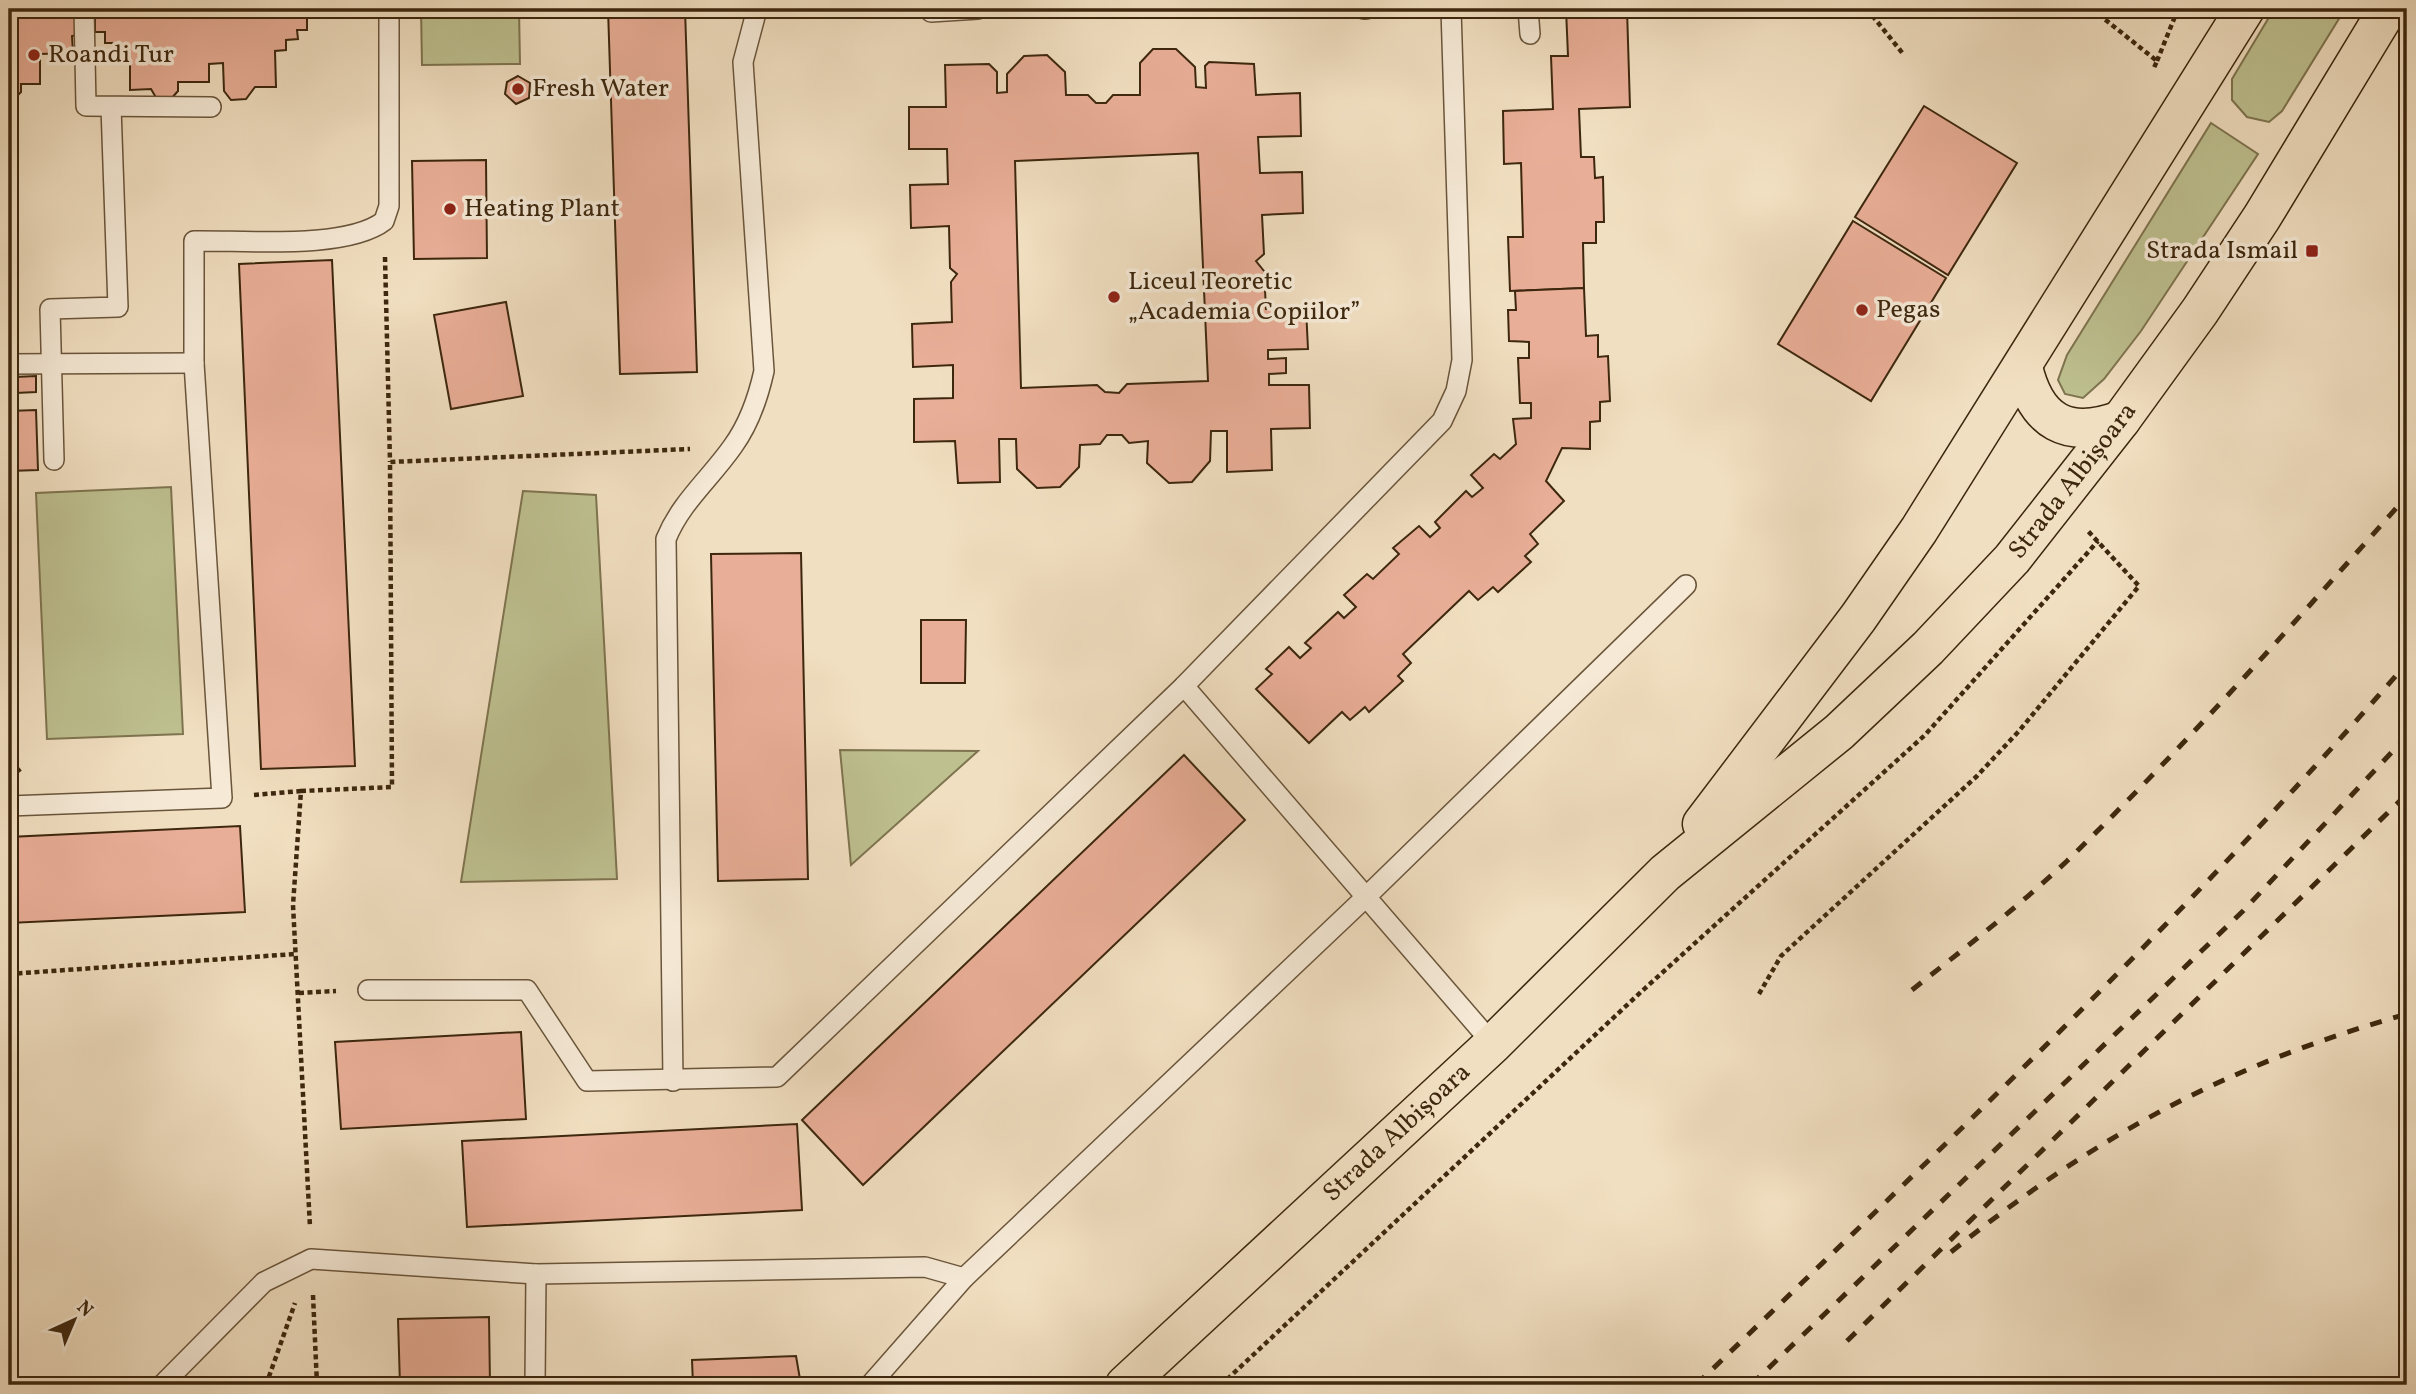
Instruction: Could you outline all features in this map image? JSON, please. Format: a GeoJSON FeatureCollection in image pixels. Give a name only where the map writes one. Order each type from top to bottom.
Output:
{"type":"FeatureCollection","features":[{"type":"Feature","properties":{"kind":"main road","name":"Strada Albișoara"},"geometry":{"type":"LineString","coordinates":[[1664,873],[1858,618],[2023,367],[2245,9]]}},
{"type":"Feature","properties":{"kind":"main road","name":"Strada Albișoara"},"geometry":{"type":"LineString","coordinates":[[1125,1385],[1493,1044],[1664,873],[1839,732],[1928,648],[2012,559],[2121,420],[2200,311],[2262,217],[2388,9]]}},
{"type":"Feature","properties":{"kind":"main road"},"geometry":{"type":"LineString","coordinates":[[2023,367],[2029,393],[2046,414],[2069,428],[2096,430],[2121,420]]}},
{"type":"Feature","properties":{"kind":"lane"},"geometry":{"type":"LineString","coordinates":[[84,9],[86,106],[211,107]]}},
{"type":"Feature","properties":{"kind":"lane"},"geometry":{"type":"LineString","coordinates":[[9,806],[222,798],[194,363],[194,241],[337,239],[363,234],[384,221],[389,206],[389,9]]}},
{"type":"Feature","properties":{"kind":"lane"},"geometry":{"type":"LineString","coordinates":[[673,1081],[666,539],[675,517],[733,446],[759,396],[764,371],[743,62],[757,9]]}},
{"type":"Feature","properties":{"kind":"lane"},"geometry":{"type":"LineString","coordinates":[[931,12],[978,9]]}},
{"type":"Feature","properties":{"kind":"lane"},"geometry":{"type":"LineString","coordinates":[[369,990],[527,990],[587,1081],[777,1077],[1184,686],[1417,450],[1442,421],[1456,391],[1462,360],[1451,9]]}},
{"type":"Feature","properties":{"kind":"lane"},"geometry":{"type":"LineString","coordinates":[[1528,9],[1530,34]]}},
{"type":"Feature","properties":{"kind":"lane"},"geometry":{"type":"LineString","coordinates":[[54,460],[50,309],[118,307],[111,107]]}},
{"type":"Feature","properties":{"kind":"lane"},"geometry":{"type":"LineString","coordinates":[[9,364],[194,363]]}},
{"type":"Feature","properties":{"kind":"lane"},"geometry":{"type":"LineString","coordinates":[[870,1385],[964,1278],[1368,895],[1686,585]]}},
{"type":"Feature","properties":{"kind":"lane"},"geometry":{"type":"LineString","coordinates":[[1184,686],[1368,895],[1493,1044]]}},
{"type":"Feature","properties":{"kind":"lane"},"geometry":{"type":"LineString","coordinates":[[162,1385],[264,1282],[311,1259],[537,1273],[925,1267],[964,1278]]}},
{"type":"Feature","properties":{"kind":"lane"},"geometry":{"type":"LineString","coordinates":[[535,1385],[537,1273]]}},
{"type":"Feature","properties":{"kind":"path"},"geometry":{"type":"LineString","coordinates":[[1867,9],[1903,55]]}},
{"type":"Feature","properties":{"kind":"path"},"geometry":{"type":"LineString","coordinates":[[2092,9],[2157,61]]}},
{"type":"Feature","properties":{"kind":"path"},"geometry":{"type":"LineString","coordinates":[[2152,72],[2178,9]]}},
{"type":"Feature","properties":{"kind":"path"},"geometry":{"type":"LineString","coordinates":[[222,798],[392,786],[390,462],[384,221]]}},
{"type":"Feature","properties":{"kind":"path"},"geometry":{"type":"LineString","coordinates":[[390,462],[733,446]]}},
{"type":"Feature","properties":{"kind":"path"},"geometry":{"type":"LineString","coordinates":[[1759,994],[1781,956],[1977,776],[2139,586],[2082,526]]}},
{"type":"Feature","properties":{"kind":"path"},"geometry":{"type":"LineString","coordinates":[[1221,1385],[1632,1000],[1925,735],[2098,541]]}},
{"type":"Feature","properties":{"kind":"path"},"geometry":{"type":"LineString","coordinates":[[9,767],[16,767]]}},
{"type":"Feature","properties":{"kind":"path"},"geometry":{"type":"LineString","coordinates":[[301,791],[293,905],[317,1385]]}},
{"type":"Feature","properties":{"kind":"path"},"geometry":{"type":"LineString","coordinates":[[9,974],[295,954]]}},
{"type":"Feature","properties":{"kind":"path"},"geometry":{"type":"LineString","coordinates":[[265,1385],[311,1259]]}},
{"type":"Feature","properties":{"kind":"green space"},"geometry":{"type":"Polygon","coordinates":[[[421,9],[519,9],[520,64],[422,65],[421,9]]]}},
{"type":"Feature","properties":{"kind":"green space"},"geometry":{"type":"Polygon","coordinates":[[[2274,9],[2345,9],[2282,111],[2269,122],[2247,117],[2232,100],[2232,79],[2274,9]]]}},
{"type":"Feature","properties":{"kind":"green space"},"geometry":{"type":"Polygon","coordinates":[[[2211,123],[2258,154],[2141,331],[2104,379],[2083,398],[2065,394],[2058,380],[2067,355],[2211,123]]]}},
{"type":"Feature","properties":{"kind":"green space"},"geometry":{"type":"Polygon","coordinates":[[[171,487],[183,734],[47,739],[36,493],[171,487]]]}},
{"type":"Feature","properties":{"kind":"green space"},"geometry":{"type":"Polygon","coordinates":[[[523,491],[596,495],[617,879],[461,882],[523,491]]]}},
{"type":"Feature","properties":{"kind":"green space"},"geometry":{"type":"Polygon","coordinates":[[[840,750],[978,751],[851,865],[840,750]]]}},
{"type":"Feature","properties":{"kind":"building"},"geometry":{"type":"Polygon","coordinates":[[[9,9],[77,9],[77,35],[72,36],[73,53],[40,54],[40,84],[21,84],[21,92],[14,99],[9,98],[9,9]]]}},
{"type":"Feature","properties":{"kind":"building"},"geometry":{"type":"Polygon","coordinates":[[[95,9],[307,9],[307,30],[297,30],[298,39],[286,40],[286,50],[275,51],[276,87],[255,87],[246,99],[231,100],[224,91],[223,63],[209,64],[209,82],[178,82],[178,91],[170,100],[158,101],[151,89],[130,90],[130,53],[117,53],[117,43],[105,43],[105,32],[95,32],[95,9]]]}},
{"type":"Feature","properties":{"kind":"building"},"geometry":{"type":"Polygon","coordinates":[[[608,9],[685,9],[697,372],[620,374],[608,9]]]}},
{"type":"Feature","properties":{"kind":"building"},"geometry":{"type":"Polygon","coordinates":[[[1566,9],[1627,9],[1630,107],[1579,109],[1581,157],[1594,157],[1595,178],[1603,177],[1604,222],[1596,222],[1596,243],[1583,243],[1584,288],[1510,291],[1508,237],[1523,237],[1521,163],[1504,164],[1503,111],[1553,109],[1551,56],[1568,56],[1566,9]]]}},
{"type":"Feature","properties":{"kind":"building"},"geometry":{"type":"Polygon","coordinates":[[[1153,49],[1176,49],[1195,67],[1196,87],[1206,88],[1205,66],[1209,62],[1254,64],[1256,95],[1300,93],[1301,136],[1258,137],[1260,173],[1302,172],[1303,213],[1262,215],[1264,254],[1256,261],[1264,271],[1266,309],[1306,308],[1308,349],[1268,350],[1268,359],[1286,358],[1286,373],[1269,374],[1269,385],[1309,385],[1310,428],[1271,429],[1272,470],[1227,472],[1227,431],[1211,431],[1210,461],[1192,482],[1169,483],[1147,463],[1148,441],[1129,443],[1122,435],[1107,435],[1100,444],[1080,445],[1079,467],[1060,487],[1037,488],[1017,469],[1016,439],[999,439],[1000,482],[958,483],[955,441],[914,442],[914,399],[953,398],[953,365],[913,367],[912,324],[952,322],[951,282],[957,274],[950,268],[949,226],[911,228],[910,185],[948,184],[947,149],[909,149],[909,107],[946,107],[945,65],[989,64],[997,72],[997,93],[1007,92],[1007,74],[1024,56],[1047,55],[1065,72],[1066,95],[1088,95],[1096,103],[1106,103],[1113,95],[1140,95],[1140,63],[1153,49]],[[1198,153],[1015,161],[1021,388],[1097,385],[1105,392],[1119,393],[1127,384],[1208,381],[1198,153]]]}},
{"type":"Feature","properties":{"kind":"building","name":"Fresh Water"},"geometry":{"type":"Polygon","coordinates":[[[518,76],[530,83],[529,98],[516,104],[505,94],[507,82],[518,76]]]}},
{"type":"Feature","properties":{"kind":"building"},"geometry":{"type":"Polygon","coordinates":[[[1924,106],[2017,163],[1948,275],[1855,217],[1924,106]]]}},
{"type":"Feature","properties":{"kind":"building","name":"Heating Plant"},"geometry":{"type":"Polygon","coordinates":[[[486,160],[487,258],[414,259],[412,161],[486,160]]]}},
{"type":"Feature","properties":{"kind":"building"},"geometry":{"type":"Polygon","coordinates":[[[9,172],[14,178],[14,190],[9,195],[9,172]]]}},
{"type":"Feature","properties":{"kind":"building"},"geometry":{"type":"Polygon","coordinates":[[[1853,221],[1946,278],[1871,401],[1778,344],[1853,221]]]}},
{"type":"Feature","properties":{"kind":"building"},"geometry":{"type":"Polygon","coordinates":[[[9,247],[12,250],[12,265],[9,268],[9,247]]]}},
{"type":"Feature","properties":{"kind":"building"},"geometry":{"type":"Polygon","coordinates":[[[332,260],[355,766],[261,769],[239,264],[332,260]]]}},
{"type":"Feature","properties":{"kind":"building"},"geometry":{"type":"Polygon","coordinates":[[[1584,288],[1586,336],[1598,335],[1598,357],[1608,356],[1610,401],[1600,402],[1600,421],[1590,422],[1590,449],[1562,448],[1546,481],[1564,501],[1530,534],[1538,544],[1525,556],[1531,562],[1498,592],[1493,587],[1478,600],[1469,591],[1403,654],[1411,663],[1398,676],[1403,681],[1369,712],[1365,707],[1350,720],[1342,712],[1309,743],[1256,689],[1272,674],[1266,669],[1289,647],[1300,658],[1311,648],[1305,643],[1338,612],[1344,618],[1356,607],[1344,595],[1367,574],[1373,579],[1399,554],[1393,548],[1419,526],[1430,537],[1440,528],[1435,522],[1466,491],[1472,497],[1483,488],[1471,475],[1494,454],[1500,459],[1516,444],[1513,419],[1531,418],[1531,403],[1520,403],[1518,358],[1529,358],[1529,342],[1509,341],[1508,310],[1516,310],[1515,291],[1584,288]]]}},
{"type":"Feature","properties":{"kind":"building"},"geometry":{"type":"Polygon","coordinates":[[[506,302],[523,396],[451,409],[434,315],[506,302]]]}},
{"type":"Feature","properties":{"kind":"building"},"geometry":{"type":"Polygon","coordinates":[[[36,376],[36,392],[16,393],[15,377],[36,376]]]}},
{"type":"Feature","properties":{"kind":"building"},"geometry":{"type":"Polygon","coordinates":[[[36,410],[38,470],[9,471],[9,411],[36,410]]]}},
{"type":"Feature","properties":{"kind":"building"},"geometry":{"type":"Polygon","coordinates":[[[801,553],[808,879],[718,881],[711,554],[801,553]]]}},
{"type":"Feature","properties":{"kind":"building"},"geometry":{"type":"Polygon","coordinates":[[[921,620],[966,620],[965,683],[921,683],[921,620]]]}},
{"type":"Feature","properties":{"kind":"building"},"geometry":{"type":"Polygon","coordinates":[[[1184,755],[1245,820],[863,1185],[802,1120],[1184,755]]]}},
{"type":"Feature","properties":{"kind":"building"},"geometry":{"type":"Polygon","coordinates":[[[240,826],[245,912],[9,923],[9,837],[240,826]]]}},
{"type":"Feature","properties":{"kind":"building"},"geometry":{"type":"Polygon","coordinates":[[[521,1032],[526,1119],[341,1129],[335,1042],[521,1032]]]}},
{"type":"Feature","properties":{"kind":"building"},"geometry":{"type":"Polygon","coordinates":[[[797,1124],[802,1210],[467,1227],[462,1141],[797,1124]]]}},
{"type":"Feature","properties":{"kind":"building"},"geometry":{"type":"Polygon","coordinates":[[[489,1317],[490,1385],[400,1385],[398,1319],[489,1317]]]}},
{"type":"Feature","properties":{"kind":"building"},"geometry":{"type":"Polygon","coordinates":[[[796,1356],[801,1385],[693,1385],[692,1360],[796,1356]]]}},
{"type":"Feature","properties":{"kind":"railway"},"geometry":{"type":"LineString","coordinates":[[1912,990],[2030,895],[2067,861],[2240,682],[2407,496]]}},
{"type":"Feature","properties":{"kind":"railway"},"geometry":{"type":"LineString","coordinates":[[1696,1385],[1969,1121],[2149,942],[2323,758],[2407,663]]}},
{"type":"Feature","properties":{"kind":"railway"},"geometry":{"type":"LineString","coordinates":[[1751,1385],[2243,911],[2407,736]]}},
{"type":"Feature","properties":{"kind":"railway"},"geometry":{"type":"LineString","coordinates":[[1847,1341],[2407,794]]}},
{"type":"Feature","properties":{"kind":"railway"},"geometry":{"type":"LineString","coordinates":[[1951,1252],[2058,1173],[2166,1108],[2281,1056],[2407,1014]]}},
{"type":"Feature","properties":{"kind":"place","name":"Roandi Tur"},"geometry":{"type":"Point","coordinates":[34,55]}},
{"type":"Feature","properties":{"kind":"place","name":"Fresh Water"},"geometry":{"type":"Point","coordinates":[518,89]}},
{"type":"Feature","properties":{"kind":"place","name":"Heating Plant"},"geometry":{"type":"Point","coordinates":[450,209]}},
{"type":"Feature","properties":{"kind":"place","name":"Strada Ismail"},"geometry":{"type":"Point","coordinates":[2312,251]}},
{"type":"Feature","properties":{"kind":"place","name":"Liceul Teoretic „Academia Copiilor”"},"geometry":{"type":"Point","coordinates":[1114,297]}},
{"type":"Feature","properties":{"kind":"place","name":"Pegas"},"geometry":{"type":"Point","coordinates":[1862,310]}}]}
